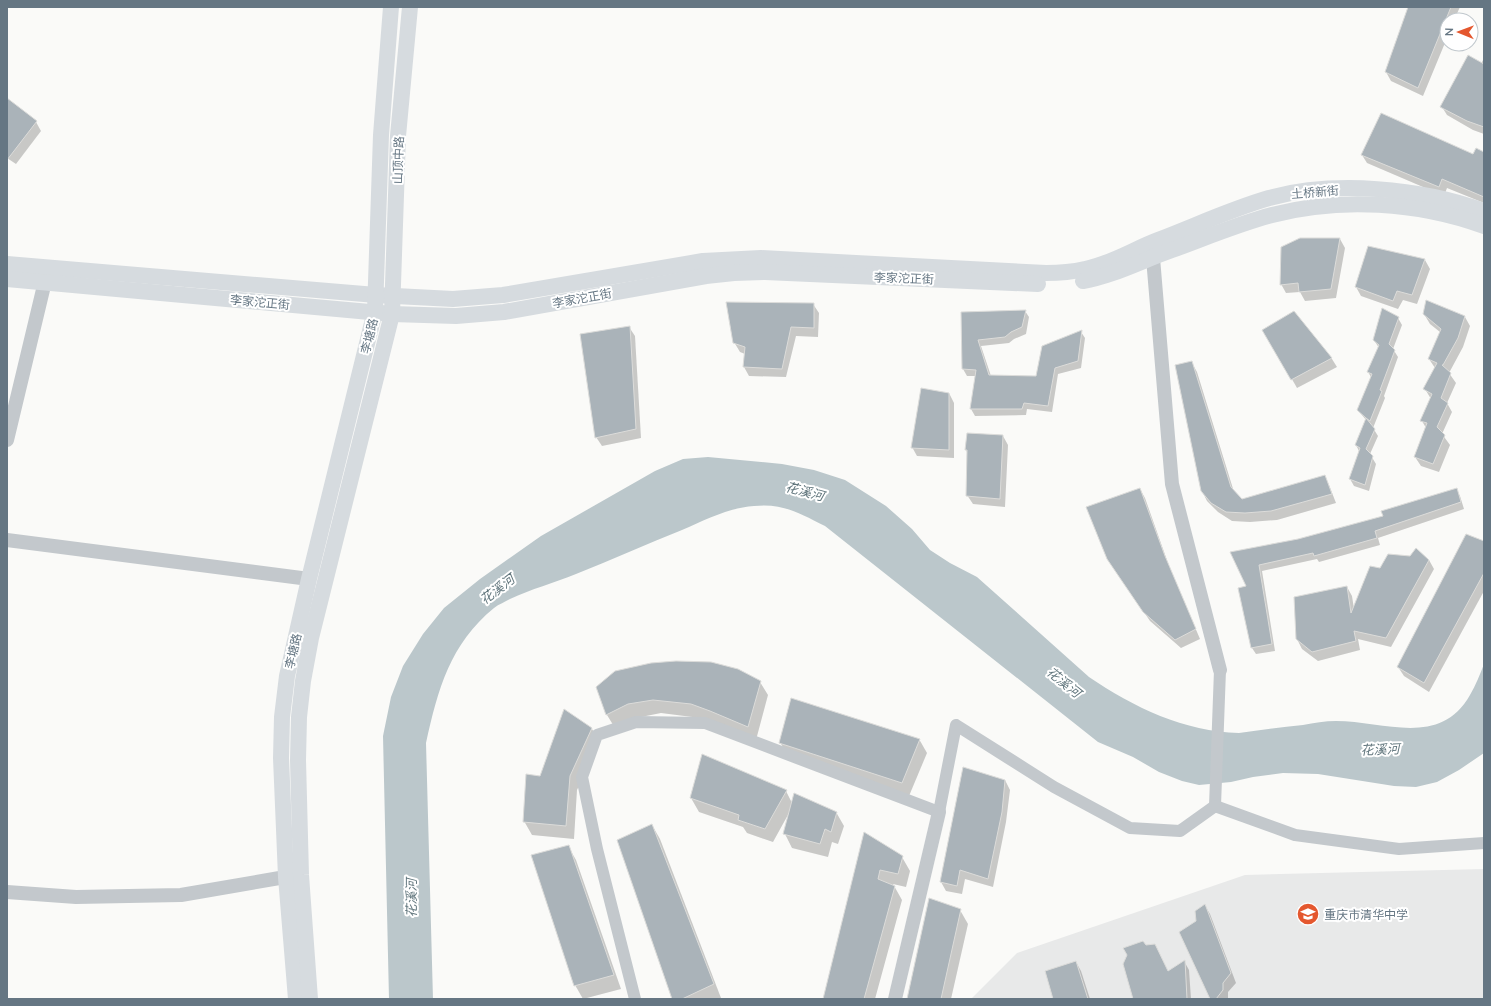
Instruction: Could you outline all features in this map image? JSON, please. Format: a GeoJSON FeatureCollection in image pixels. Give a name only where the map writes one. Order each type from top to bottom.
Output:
{"type":"FeatureCollection","features":[{"type":"Feature","properties":{"kind":"main road","name":"山顶中路"},"geometry":{"type":"LineString","coordinates":[[375,312],[381,135],[391,7]]}},
{"type":"Feature","properties":{"kind":"main road","name":"山顶中路"},"geometry":{"type":"LineString","coordinates":[[392,314],[394,296],[398,136],[410,7]]}},
{"type":"Feature","properties":{"kind":"main road","name":"土桥新街"},"geometry":{"type":"LineString","coordinates":[[1152,249],[1269,199],[1312,191],[1337,189],[1386,190],[1446,200],[1484,211]]}},
{"type":"Feature","properties":{"kind":"main road","name":"土桥新街"},"geometry":{"type":"LineString","coordinates":[[1152,249],[1272,215],[1314,208],[1361,204],[1415,208],[1444,214],[1484,226]]}},
{"type":"Feature","properties":{"kind":"main road","name":"李家沱正街"},"geometry":{"type":"LineString","coordinates":[[7,279],[46,276],[454,299],[497,296],[703,261],[730,259],[761,258],[1046,273],[1087,269],[1152,249]]}},
{"type":"Feature","properties":{"kind":"main road","name":"李家沱正街"},"geometry":{"type":"LineString","coordinates":[[7,264],[46,276],[392,314],[456,316],[490,314],[706,276],[734,273],[765,272],[1046,284],[1069,283],[1091,279],[1152,249]]}},
{"type":"Feature","properties":{"kind":"main road","name":"李塘路"},"geometry":{"type":"LineString","coordinates":[[310,999],[281,758],[282,717],[287,676],[309,579],[375,312]]}},
{"type":"Feature","properties":{"kind":"main road","name":"李塘路"},"geometry":{"type":"LineString","coordinates":[[296,999],[294,876],[299,717],[303,681],[312,638],[392,314]]}},
{"type":"Feature","properties":{"kind":"street"},"geometry":{"type":"LineString","coordinates":[[1152,249],[1172,484],[1220,670],[1215,806]]}},
{"type":"Feature","properties":{"kind":"street"},"geometry":{"type":"LineString","coordinates":[[7,440],[46,276]]}},
{"type":"Feature","properties":{"kind":"street"},"geometry":{"type":"LineString","coordinates":[[7,540],[309,579]]}},
{"type":"Feature","properties":{"kind":"street"},"geometry":{"type":"LineString","coordinates":[[635,999],[597,849],[582,777],[597,735],[636,722],[705,723],[939,812]]}},
{"type":"Feature","properties":{"kind":"street"},"geometry":{"type":"LineString","coordinates":[[895,999],[939,812],[956,725],[1054,787],[1130,828],[1180,831],[1215,806]]}},
{"type":"Feature","properties":{"kind":"street"},"geometry":{"type":"LineString","coordinates":[[1215,806],[1295,835],[1399,849],[1484,842]]}},
{"type":"Feature","properties":{"kind":"street"},"geometry":{"type":"LineString","coordinates":[[7,892],[76,897],[181,895],[294,876]]}},
{"type":"Feature","properties":{"kind":"shaded area","name":"重庆市清华中学"},"geometry":{"type":"Polygon","coordinates":[[[1484,869],[1484,999],[971,999],[1017,953],[1245,875],[1484,869]]]}},
{"type":"Feature","properties":{"kind":"water","name":"花溪河"},"geometry":{"type":"Polygon","coordinates":[[[708,457],[782,464],[814,470],[845,480],[886,506],[912,529],[930,550],[950,563],[977,577],[1089,677],[1142,708],[1179,723],[1219,732],[1239,733],[1336,721],[1392,727],[1427,727],[1443,721],[1458,711],[1470,695],[1484,664],[1484,753],[1459,770],[1437,782],[1416,787],[1394,786],[1318,774],[1283,773],[1231,782],[1199,785],[1182,781],[1159,772],[1133,757],[1098,742],[825,526],[799,513],[774,506],[764,505],[735,509],[717,515],[589,569],[510,599],[494,608],[466,637],[456,652],[441,686],[426,743],[433,999],[389,999],[383,736],[391,697],[403,666],[423,634],[444,608],[480,579],[541,536],[655,471],[683,459],[708,457]]]}},
{"type":"Feature","properties":{"kind":"building"},"geometry":{"type":"Polygon","coordinates":[[[1408,7],[1451,7],[1449,12],[1439,12],[1439,36],[1418,88],[1385,72],[1408,7]]]}},
{"type":"Feature","properties":{"kind":"building"},"geometry":{"type":"Polygon","coordinates":[[[1468,55],[1484,64],[1484,127],[1467,121],[1440,107],[1468,55]]]}},
{"type":"Feature","properties":{"kind":"building"},"geometry":{"type":"Polygon","coordinates":[[[7,98],[37,121],[7,160],[7,98]]]}},
{"type":"Feature","properties":{"kind":"building"},"geometry":{"type":"Polygon","coordinates":[[[1381,113],[1473,154],[1476,148],[1484,152],[1484,197],[1442,179],[1439,187],[1361,155],[1381,113]]]}},
{"type":"Feature","properties":{"kind":"building"},"geometry":{"type":"Polygon","coordinates":[[[1300,238],[1340,238],[1331,289],[1299,292],[1298,283],[1280,285],[1281,247],[1300,238]]]}},
{"type":"Feature","properties":{"kind":"building"},"geometry":{"type":"Polygon","coordinates":[[[1368,246],[1425,259],[1412,295],[1397,291],[1393,301],[1355,287],[1368,246]]]}},
{"type":"Feature","properties":{"kind":"building"},"geometry":{"type":"Polygon","coordinates":[[[1426,300],[1465,316],[1458,338],[1442,365],[1451,373],[1441,398],[1448,403],[1437,427],[1445,435],[1433,464],[1414,457],[1427,423],[1420,421],[1432,394],[1423,389],[1437,363],[1428,359],[1441,329],[1423,314],[1426,300]]]}},
{"type":"Feature","properties":{"kind":"building"},"geometry":{"type":"Polygon","coordinates":[[[726,302],[814,303],[814,328],[791,327],[782,369],[743,367],[745,347],[733,343],[726,302]]]}},
{"type":"Feature","properties":{"kind":"building"},"geometry":{"type":"Polygon","coordinates":[[[1382,308],[1399,317],[1389,344],[1395,350],[1380,390],[1382,391],[1370,421],[1357,410],[1372,374],[1367,372],[1379,345],[1373,340],[1382,308]]]}},
{"type":"Feature","properties":{"kind":"building"},"geometry":{"type":"Polygon","coordinates":[[[1026,310],[1022,327],[1011,332],[1005,337],[978,340],[989,375],[1036,376],[1042,346],[1082,330],[1078,361],[1055,368],[1048,406],[1024,403],[1022,409],[970,409],[976,370],[962,369],[961,312],[1026,310]]]}},
{"type":"Feature","properties":{"kind":"building"},"geometry":{"type":"Polygon","coordinates":[[[1294,311],[1332,358],[1291,380],[1262,330],[1294,311]]]}},
{"type":"Feature","properties":{"kind":"building"},"geometry":{"type":"Polygon","coordinates":[[[630,326],[636,429],[595,438],[580,334],[630,326]]]}},
{"type":"Feature","properties":{"kind":"building"},"geometry":{"type":"Polygon","coordinates":[[[1192,361],[1231,487],[1242,499],[1325,475],[1332,494],[1271,511],[1245,513],[1226,512],[1211,503],[1201,491],[1175,365],[1192,361]]]}},
{"type":"Feature","properties":{"kind":"building"},"geometry":{"type":"Polygon","coordinates":[[[921,388],[949,393],[949,450],[911,448],[921,388]]]}},
{"type":"Feature","properties":{"kind":"building"},"geometry":{"type":"Polygon","coordinates":[[[1366,418],[1375,429],[1366,449],[1373,456],[1365,485],[1349,479],[1360,448],[1355,445],[1366,418]]]}},
{"type":"Feature","properties":{"kind":"building"},"geometry":{"type":"Polygon","coordinates":[[[967,433],[1003,435],[1000,499],[966,496],[967,450],[965,450],[967,433]]]}},
{"type":"Feature","properties":{"kind":"building"},"geometry":{"type":"Polygon","coordinates":[[[1140,488],[1165,556],[1196,629],[1175,640],[1143,612],[1107,559],[1086,507],[1140,488]]]}},
{"type":"Feature","properties":{"kind":"building"},"geometry":{"type":"Polygon","coordinates":[[[1457,488],[1461,502],[1375,531],[1377,538],[1314,556],[1313,553],[1259,565],[1272,644],[1251,648],[1238,588],[1246,586],[1230,552],[1298,539],[1383,516],[1381,511],[1457,488]]]}},
{"type":"Feature","properties":{"kind":"building"},"geometry":{"type":"Polygon","coordinates":[[[1466,534],[1484,541],[1484,573],[1424,683],[1397,667],[1466,534]]]}},
{"type":"Feature","properties":{"kind":"building"},"geometry":{"type":"Polygon","coordinates":[[[1416,548],[1429,560],[1386,638],[1354,631],[1356,641],[1312,652],[1296,639],[1294,597],[1347,586],[1351,613],[1370,566],[1380,568],[1388,554],[1410,556],[1416,548]]]}},
{"type":"Feature","properties":{"kind":"building"},"geometry":{"type":"Polygon","coordinates":[[[676,661],[711,662],[738,669],[761,681],[748,727],[691,704],[653,700],[628,704],[606,715],[596,687],[615,671],[651,663],[676,661]]]}},
{"type":"Feature","properties":{"kind":"building"},"geometry":{"type":"Polygon","coordinates":[[[791,698],[920,739],[902,783],[779,743],[791,698]]]}},
{"type":"Feature","properties":{"kind":"building"},"geometry":{"type":"Polygon","coordinates":[[[564,709],[592,728],[570,776],[566,826],[523,822],[526,774],[540,776],[564,709]]]}},
{"type":"Feature","properties":{"kind":"building"},"geometry":{"type":"Polygon","coordinates":[[[702,754],[787,790],[765,829],[738,820],[739,815],[690,798],[702,754]]]}},
{"type":"Feature","properties":{"kind":"building"},"geometry":{"type":"Polygon","coordinates":[[[963,767],[1005,780],[1002,812],[988,879],[960,870],[957,886],[940,882],[963,767]]]}},
{"type":"Feature","properties":{"kind":"building"},"geometry":{"type":"Polygon","coordinates":[[[794,793],[837,812],[831,832],[825,829],[820,844],[783,834],[794,793]]]}},
{"type":"Feature","properties":{"kind":"building"},"geometry":{"type":"Polygon","coordinates":[[[652,824],[714,984],[682,999],[672,999],[617,840],[652,824]]]}},
{"type":"Feature","properties":{"kind":"building"},"geometry":{"type":"Polygon","coordinates":[[[864,832],[903,856],[898,874],[880,870],[878,879],[895,886],[864,999],[823,999],[864,832]]]}},
{"type":"Feature","properties":{"kind":"building"},"geometry":{"type":"Polygon","coordinates":[[[569,845],[614,975],[574,986],[531,855],[569,845]]]}},
{"type":"Feature","properties":{"kind":"building"},"geometry":{"type":"Polygon","coordinates":[[[929,898],[961,909],[941,999],[907,999],[929,898]]]}},
{"type":"Feature","properties":{"kind":"building"},"geometry":{"type":"Polygon","coordinates":[[[1205,904],[1231,973],[1223,983],[1223,990],[1216,999],[1210,999],[1179,932],[1196,921],[1195,911],[1205,904]]]}},
{"type":"Feature","properties":{"kind":"building"},"geometry":{"type":"Polygon","coordinates":[[[1143,941],[1146,945],[1155,944],[1168,971],[1185,960],[1187,999],[1133,999],[1123,964],[1127,955],[1123,948],[1143,941]]]}},
{"type":"Feature","properties":{"kind":"building"},"geometry":{"type":"Polygon","coordinates":[[[1076,961],[1088,999],[1053,999],[1045,971],[1076,961]]]}},
{"type":"Feature","properties":{"kind":"place","name":"重庆市清华中学"},"geometry":{"type":"Point","coordinates":[1308,914]}}]}
